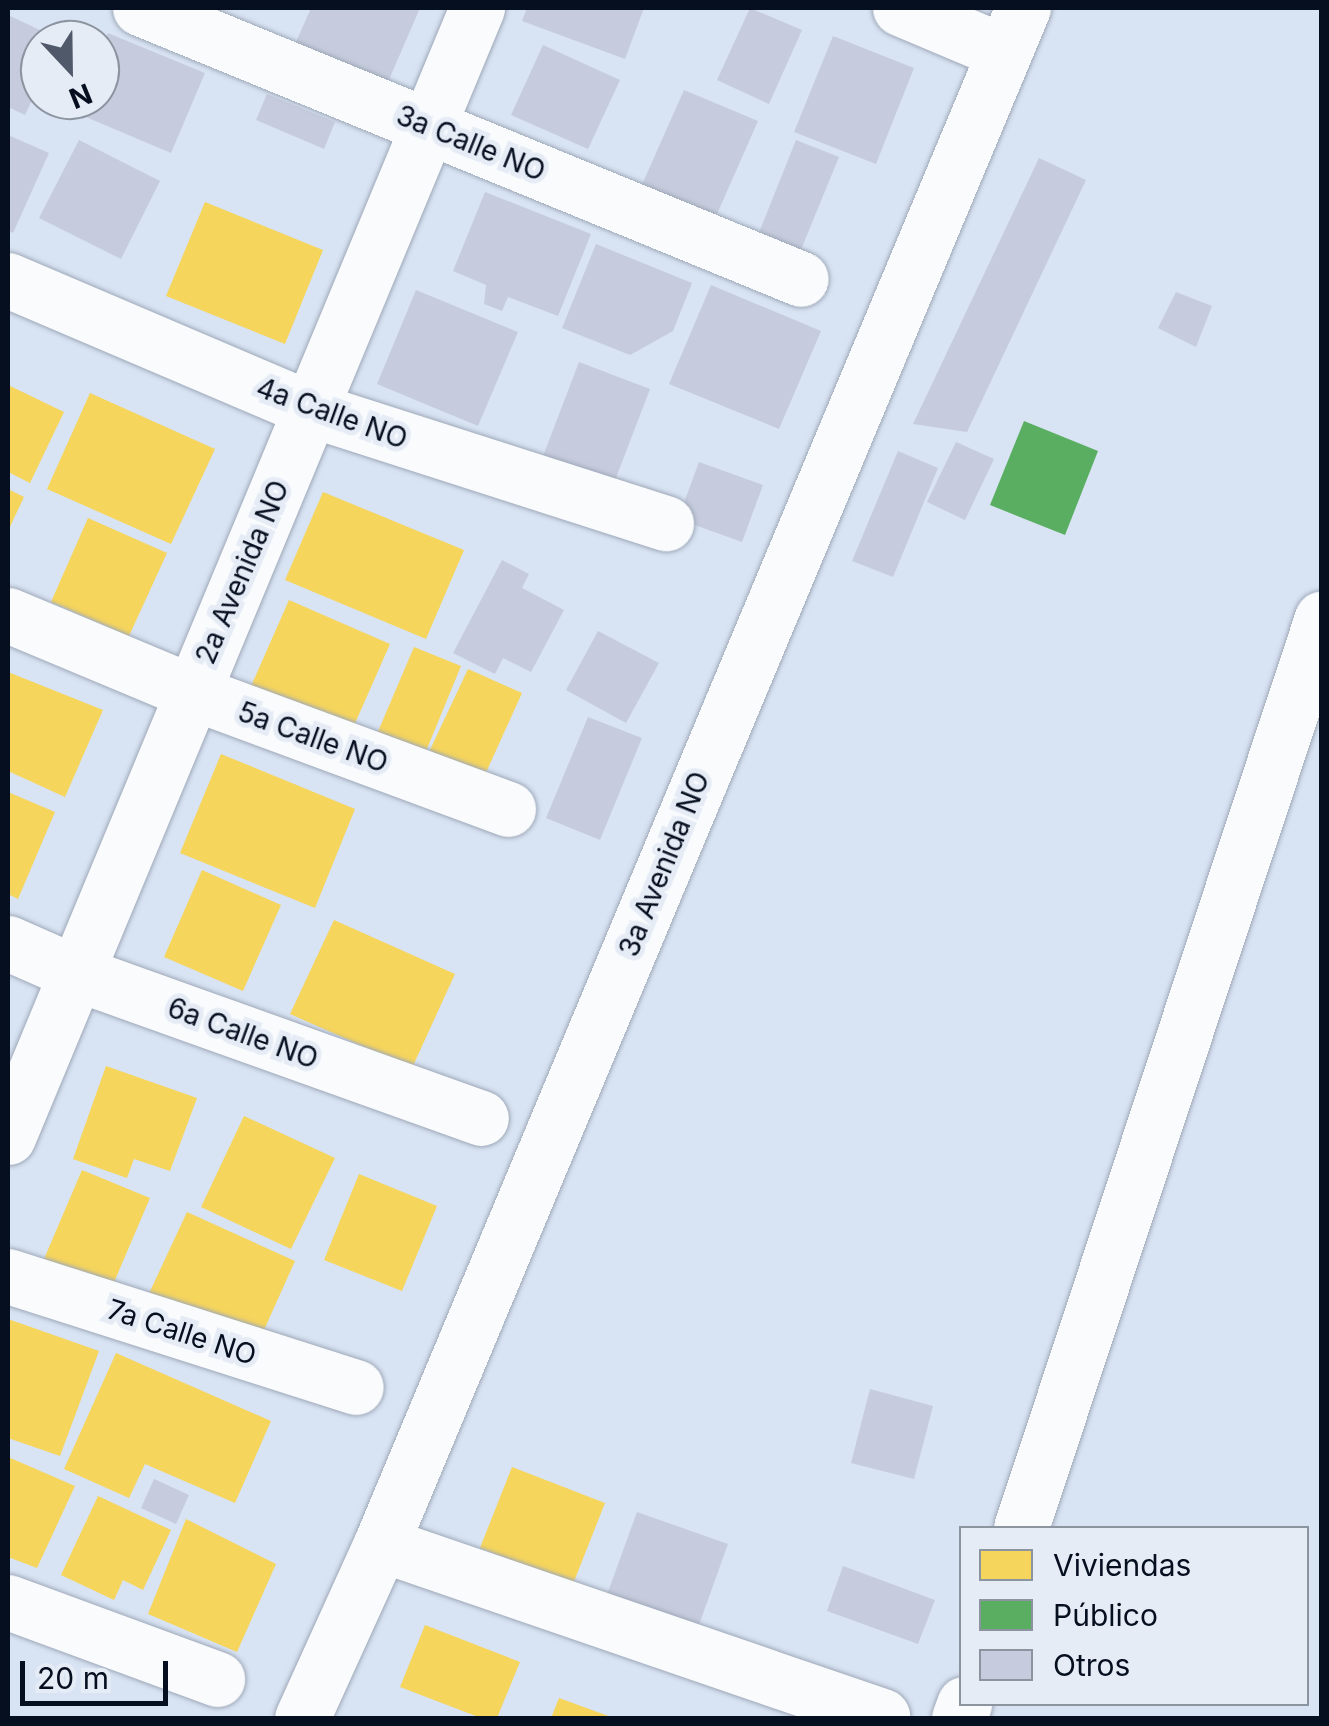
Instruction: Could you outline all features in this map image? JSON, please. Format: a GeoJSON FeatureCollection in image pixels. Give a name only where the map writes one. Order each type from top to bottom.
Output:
{"type":"FeatureCollection","features":[{"type":"Feature","properties":{"kind":"street","name":"3a Calle NO"},"geometry":{"type":"LineString","coordinates":[[140,8],[801,279]]}},
{"type":"Feature","properties":{"kind":"street","name":"2a Avenida NO"},"geometry":{"type":"LineString","coordinates":[[8,1137],[478,8]]}},
{"type":"Feature","properties":{"kind":"street"},"geometry":{"type":"LineString","coordinates":[[900,8],[1013,30]]}},
{"type":"Feature","properties":{"kind":"street","name":"3a Avenida NO"},"geometry":{"type":"LineString","coordinates":[[302,1718],[381,1544],[1013,30]]}},
{"type":"Feature","properties":{"kind":"street","name":"4a Calle NO"},"geometry":{"type":"LineString","coordinates":[[8,280],[310,409],[666,523]]}},
{"type":"Feature","properties":{"kind":"street","name":"5a Calle NO"},"geometry":{"type":"LineString","coordinates":[[8,615],[192,692],[508,810]]}},
{"type":"Feature","properties":{"kind":"street"},"geometry":{"type":"LineString","coordinates":[[1022,1526],[1322,618]]}},
{"type":"Feature","properties":{"kind":"street","name":"6a Calle NO"},"geometry":{"type":"LineString","coordinates":[[8,944],[76,973],[481,1118]]}},
{"type":"Feature","properties":{"kind":"street","name":"7a Calle NO"},"geometry":{"type":"LineString","coordinates":[[8,1276],[356,1388]]}},
{"type":"Feature","properties":{"kind":"street"},"geometry":{"type":"LineString","coordinates":[[381,1544],[882,1716]]}},
{"type":"Feature","properties":{"kind":"street"},"geometry":{"type":"LineString","coordinates":[[8,1602],[217,1679]]}},
{"type":"Feature","properties":{"kind":"building: Viviendas"},"geometry":{"type":"Polygon","coordinates":[[[205,202],[323,250],[285,344],[166,296],[205,202]]]}},
{"type":"Feature","properties":{"kind":"building: Viviendas"},"geometry":{"type":"Polygon","coordinates":[[[8,385],[64,412],[30,483],[8,472],[8,385]]]}},
{"type":"Feature","properties":{"kind":"building: Viviendas"},"geometry":{"type":"Polygon","coordinates":[[[90,393],[215,449],[171,544],[47,489],[90,393]]]}},
{"type":"Feature","properties":{"kind":"building: Viviendas"},"geometry":{"type":"Polygon","coordinates":[[[8,489],[24,497],[8,531],[8,489]]]}},
{"type":"Feature","properties":{"kind":"building: Viviendas"},"geometry":{"type":"Polygon","coordinates":[[[323,492],[464,550],[426,639],[285,580],[323,492]]]}},
{"type":"Feature","properties":{"kind":"building: Viviendas"},"geometry":{"type":"Polygon","coordinates":[[[88,518],[167,553],[129,636],[51,602],[88,518]]]}},
{"type":"Feature","properties":{"kind":"building: Viviendas"},"geometry":{"type":"Polygon","coordinates":[[[289,600],[390,644],[349,737],[248,693],[289,600]]]}},
{"type":"Feature","properties":{"kind":"building: Viviendas"},"geometry":{"type":"Polygon","coordinates":[[[414,647],[461,666],[422,761],[374,741],[414,647]]]}},
{"type":"Feature","properties":{"kind":"building: Viviendas"},"geometry":{"type":"Polygon","coordinates":[[[468,669],[522,693],[484,777],[429,752],[468,669]]]}},
{"type":"Feature","properties":{"kind":"building: Viviendas"},"geometry":{"type":"Polygon","coordinates":[[[8,672],[103,710],[65,797],[8,771],[8,672]]]}},
{"type":"Feature","properties":{"kind":"building: Viviendas"},"geometry":{"type":"Polygon","coordinates":[[[221,754],[355,809],[315,908],[180,853],[221,754]]]}},
{"type":"Feature","properties":{"kind":"building: Viviendas"},"geometry":{"type":"Polygon","coordinates":[[[8,792],[55,812],[18,899],[8,894],[8,792]]]}},
{"type":"Feature","properties":{"kind":"building: Viviendas"},"geometry":{"type":"Polygon","coordinates":[[[202,870],[281,905],[243,991],[164,957],[202,870]]]}},
{"type":"Feature","properties":{"kind":"building: Viviendas"},"geometry":{"type":"Polygon","coordinates":[[[334,920],[455,974],[412,1068],[290,1014],[334,920]]]}},
{"type":"Feature","properties":{"kind":"building: Viviendas"},"geometry":{"type":"Polygon","coordinates":[[[106,1066],[197,1098],[170,1171],[134,1159],[127,1178],[73,1159],[106,1066]]]}},
{"type":"Feature","properties":{"kind":"building: Viviendas"},"geometry":{"type":"Polygon","coordinates":[[[244,1116],[335,1158],[291,1249],[201,1207],[244,1116]]]}},
{"type":"Feature","properties":{"kind":"building: Viviendas"},"geometry":{"type":"Polygon","coordinates":[[[82,1170],[150,1198],[109,1294],[41,1266],[82,1170]]]}},
{"type":"Feature","properties":{"kind":"building: Viviendas"},"geometry":{"type":"Polygon","coordinates":[[[359,1174],[437,1206],[402,1291],[324,1260],[359,1174]]]}},
{"type":"Feature","properties":{"kind":"building: Viviendas"},"geometry":{"type":"Polygon","coordinates":[[[187,1212],[295,1261],[255,1350],[146,1300],[187,1212]]]}},
{"type":"Feature","properties":{"kind":"building: Viviendas"},"geometry":{"type":"Polygon","coordinates":[[[8,1319],[99,1351],[60,1456],[8,1438],[8,1319]]]}},
{"type":"Feature","properties":{"kind":"building: Viviendas"},"geometry":{"type":"Polygon","coordinates":[[[116,1353],[271,1421],[235,1503],[145,1464],[129,1498],[64,1469],[116,1353]]]}},
{"type":"Feature","properties":{"kind":"building: Viviendas"},"geometry":{"type":"Polygon","coordinates":[[[8,1457],[75,1486],[37,1568],[8,1557],[8,1457]]]}},
{"type":"Feature","properties":{"kind":"building: Viviendas"},"geometry":{"type":"Polygon","coordinates":[[[512,1467],[605,1503],[573,1584],[480,1548],[512,1467]]]}},
{"type":"Feature","properties":{"kind":"building: Viviendas"},"geometry":{"type":"Polygon","coordinates":[[[98,1496],[171,1530],[143,1590],[123,1580],[114,1600],[61,1575],[98,1496]]]}},
{"type":"Feature","properties":{"kind":"building: Viviendas"},"geometry":{"type":"Polygon","coordinates":[[[186,1519],[276,1564],[237,1652],[148,1614],[186,1519]]]}},
{"type":"Feature","properties":{"kind":"building: Viviendas"},"geometry":{"type":"Polygon","coordinates":[[[425,1625],[520,1662],[497,1718],[481,1718],[400,1687],[425,1625]]]}},
{"type":"Feature","properties":{"kind":"building: Viviendas"},"geometry":{"type":"Polygon","coordinates":[[[559,1698],[614,1718],[551,1718],[559,1698]]]}},
{"type":"Feature","properties":{"kind":"building: Público"},"geometry":{"type":"Polygon","coordinates":[[[1024,421],[1098,451],[1065,535],[990,505],[1024,421]]]}},
{"type":"Feature","properties":{"kind":"building: Otros"},"geometry":{"type":"Polygon","coordinates":[[[311,8],[420,8],[388,82],[296,42],[311,8]]]}},
{"type":"Feature","properties":{"kind":"building: Otros"},"geometry":{"type":"Polygon","coordinates":[[[527,8],[644,8],[625,59],[522,21],[527,8]]]}},
{"type":"Feature","properties":{"kind":"building: Otros"},"geometry":{"type":"Polygon","coordinates":[[[750,8],[802,30],[769,104],[717,80],[750,8]]]}},
{"type":"Feature","properties":{"kind":"building: Otros"},"geometry":{"type":"Polygon","coordinates":[[[8,15],[20,21],[20,113],[8,107],[8,15]]]}},
{"type":"Feature","properties":{"kind":"building: Otros"},"geometry":{"type":"Polygon","coordinates":[[[833,36],[914,68],[876,164],[794,132],[833,36]]]}},
{"type":"Feature","properties":{"kind":"building: Otros"},"geometry":{"type":"Polygon","coordinates":[[[120,38],[205,73],[171,153],[93,120],[120,120],[120,38]]]}},
{"type":"Feature","properties":{"kind":"building: Otros"},"geometry":{"type":"Polygon","coordinates":[[[543,45],[620,80],[588,149],[511,115],[543,45]]]}},
{"type":"Feature","properties":{"kind":"building: Otros"},"geometry":{"type":"Polygon","coordinates":[[[684,90],[758,121],[714,221],[640,189],[684,90]]]}},
{"type":"Feature","properties":{"kind":"building: Otros"},"geometry":{"type":"Polygon","coordinates":[[[267,94],[335,122],[324,149],[256,120],[267,94]]]}},
{"type":"Feature","properties":{"kind":"building: Otros"},"geometry":{"type":"Polygon","coordinates":[[[8,135],[49,153],[13,233],[8,230],[8,135]]]}},
{"type":"Feature","properties":{"kind":"building: Otros"},"geometry":{"type":"Polygon","coordinates":[[[79,140],[160,181],[121,259],[39,218],[79,140]]]}},
{"type":"Feature","properties":{"kind":"building: Otros"},"geometry":{"type":"Polygon","coordinates":[[[796,140],[839,157],[798,257],[756,240],[796,140]]]}},
{"type":"Feature","properties":{"kind":"building: Otros"},"geometry":{"type":"Polygon","coordinates":[[[1039,158],[1086,180],[967,432],[913,424],[1039,158]]]}},
{"type":"Feature","properties":{"kind":"building: Otros"},"geometry":{"type":"Polygon","coordinates":[[[485,192],[591,234],[558,316],[508,297],[502,311],[484,304],[486,285],[453,271],[485,192]]]}},
{"type":"Feature","properties":{"kind":"building: Otros"},"geometry":{"type":"Polygon","coordinates":[[[596,244],[692,283],[673,331],[630,355],[562,328],[596,244]]]}},
{"type":"Feature","properties":{"kind":"building: Otros"},"geometry":{"type":"Polygon","coordinates":[[[711,285],[821,331],[779,429],[669,384],[711,285]]]}},
{"type":"Feature","properties":{"kind":"building: Otros"},"geometry":{"type":"Polygon","coordinates":[[[416,290],[518,332],[478,426],[377,384],[416,290]]]}},
{"type":"Feature","properties":{"kind":"building: Otros"},"geometry":{"type":"Polygon","coordinates":[[[1176,292],[1212,306],[1196,347],[1158,328],[1176,292]]]}},
{"type":"Feature","properties":{"kind":"building: Otros"},"geometry":{"type":"Polygon","coordinates":[[[579,362],[650,389],[614,483],[543,456],[579,362]]]}},
{"type":"Feature","properties":{"kind":"building: Otros"},"geometry":{"type":"Polygon","coordinates":[[[956,442],[994,459],[965,520],[927,502],[956,442]]]}},
{"type":"Feature","properties":{"kind":"building: Otros"},"geometry":{"type":"Polygon","coordinates":[[[898,451],[938,468],[893,577],[852,561],[898,451]]]}},
{"type":"Feature","properties":{"kind":"building: Otros"},"geometry":{"type":"Polygon","coordinates":[[[699,462],[763,485],[742,542],[678,519],[699,462]]]}},
{"type":"Feature","properties":{"kind":"building: Otros"},"geometry":{"type":"Polygon","coordinates":[[[502,560],[529,574],[522,588],[564,610],[531,672],[503,658],[495,674],[453,653],[502,560]]]}},
{"type":"Feature","properties":{"kind":"building: Otros"},"geometry":{"type":"Polygon","coordinates":[[[598,631],[659,663],[626,723],[566,690],[598,631]]]}},
{"type":"Feature","properties":{"kind":"building: Otros"},"geometry":{"type":"Polygon","coordinates":[[[588,717],[642,738],[600,840],[546,818],[588,717]]]}},
{"type":"Feature","properties":{"kind":"building: Otros"},"geometry":{"type":"Polygon","coordinates":[[[870,1389],[933,1406],[914,1479],[851,1463],[870,1389]]]}},
{"type":"Feature","properties":{"kind":"building: Otros"},"geometry":{"type":"Polygon","coordinates":[[[154,1479],[189,1495],[176,1524],[141,1508],[154,1479]]]}},
{"type":"Feature","properties":{"kind":"building: Otros"},"geometry":{"type":"Polygon","coordinates":[[[637,1512],[728,1544],[695,1636],[604,1603],[637,1512]]]}},
{"type":"Feature","properties":{"kind":"building: Otros"},"geometry":{"type":"Polygon","coordinates":[[[843,1566],[935,1600],[918,1644],[827,1611],[843,1566]]]}}]}
